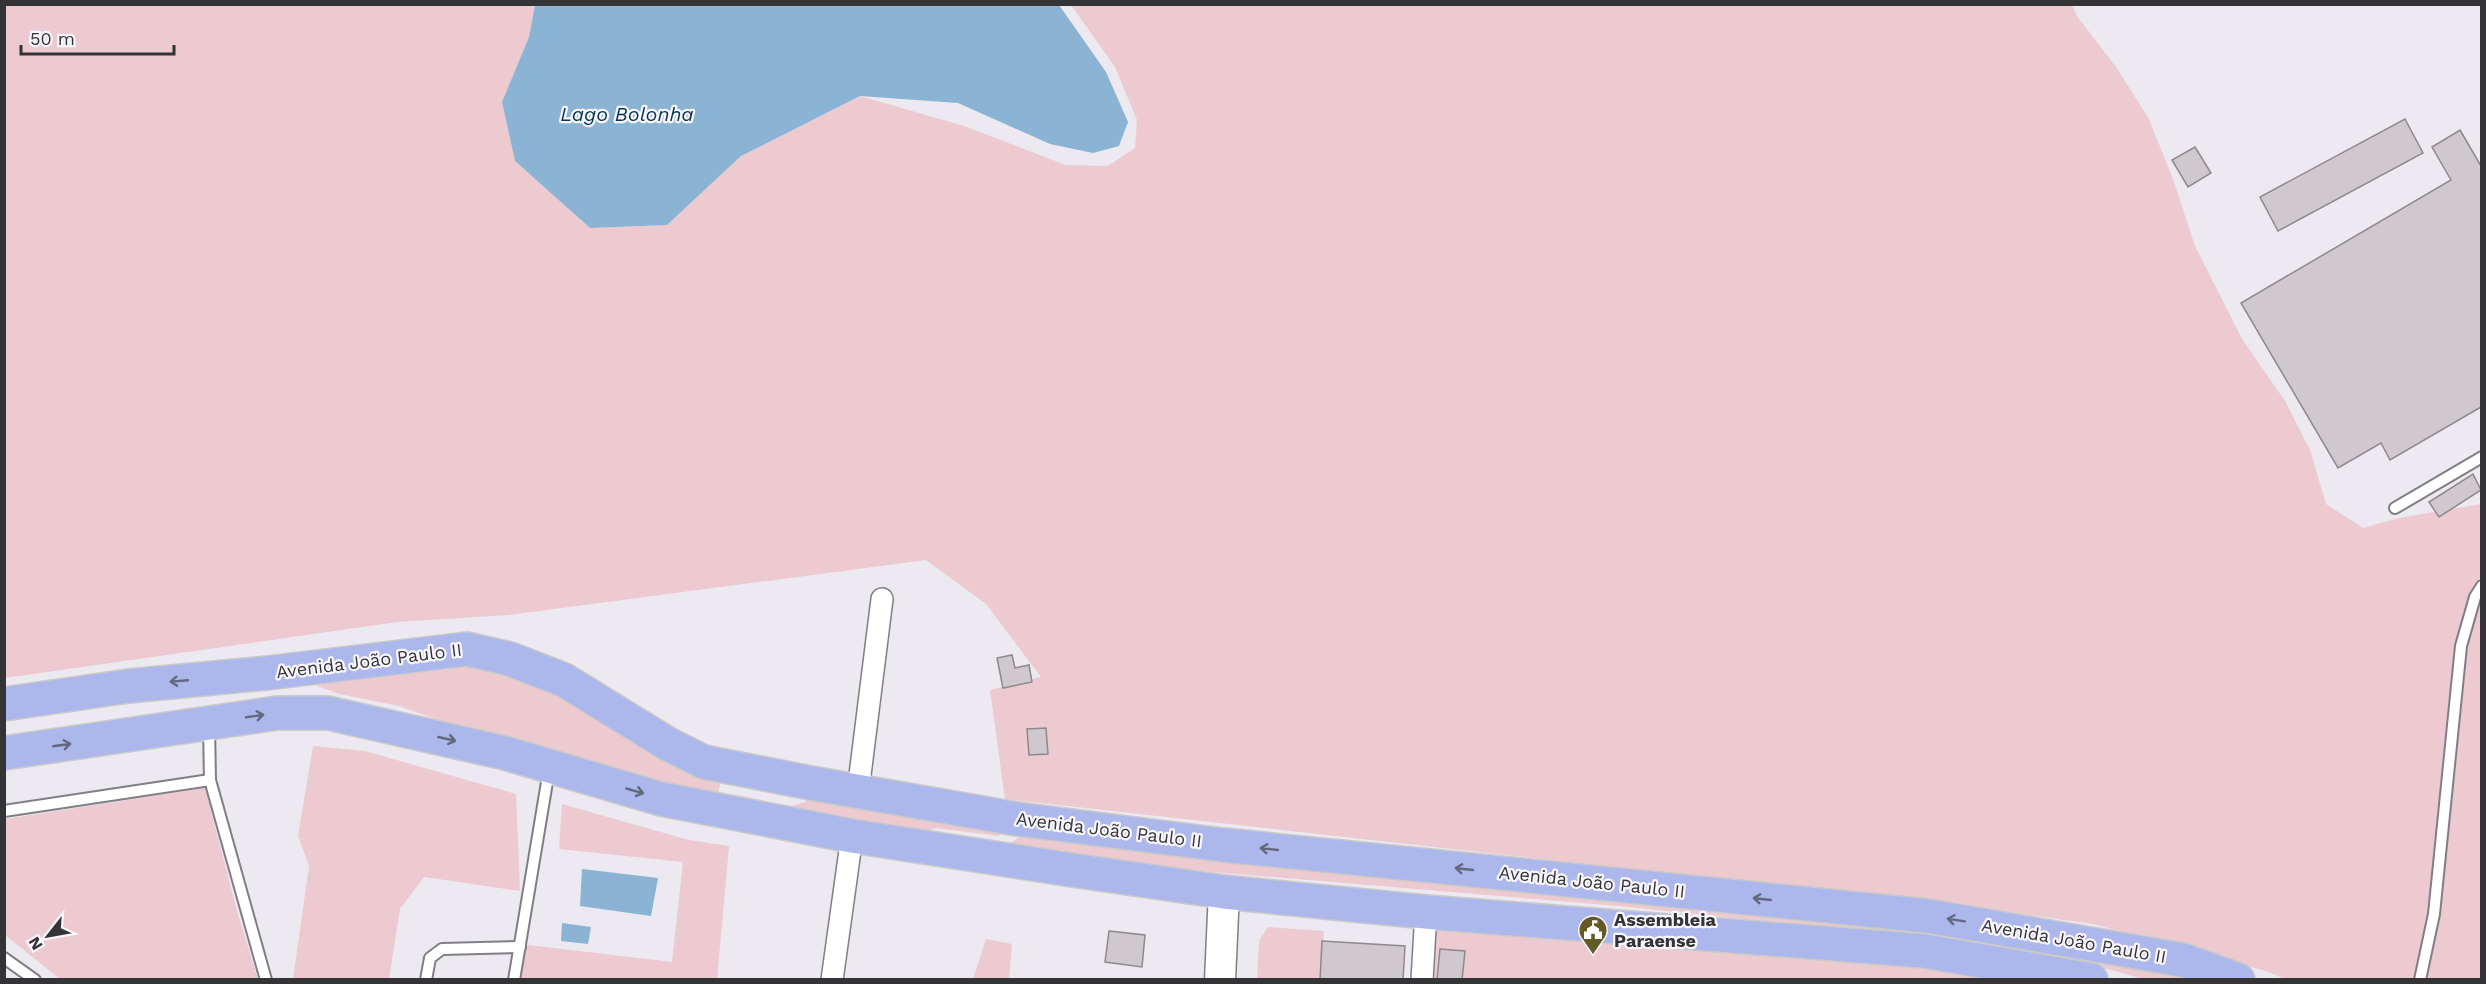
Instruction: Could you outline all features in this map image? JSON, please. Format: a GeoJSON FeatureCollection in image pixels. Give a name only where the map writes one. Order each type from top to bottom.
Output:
{"type":"FeatureCollection","features":[{"type":"Feature","properties":{"kind":"main road","name":"Avenida João Paulo II"},"geometry":{"type":"LineString","coordinates":[[4,704],[129,686],[267,673],[467,649],[510,659],[564,680],[668,744],[704,762],[816,784],[1017,819],[1222,845],[1928,915],[2183,960],[2238,980]]}},
{"type":"Feature","properties":{"kind":"main road","name":"Avenida João Paulo II"},"geometry":{"type":"LineString","coordinates":[[4,753],[277,713],[328,712],[505,753],[661,799],[852,836],[1224,892],[1426,912],[1924,951],[2091,980]]}},
{"type":"Feature","properties":{"kind":"main road"},"geometry":{"type":"LineString","coordinates":[[728,812],[729,798],[740,789],[801,797],[813,790],[816,784]]}},
{"type":"Feature","properties":{"kind":"main road"},"geometry":{"type":"LineString","coordinates":[[929,847],[937,837],[944,835],[1006,843],[1016,834],[1017,819]]}},
{"type":"Feature","properties":{"kind":"main road"},"geometry":{"type":"LineString","coordinates":[[1220,980],[1224,892]]}},
{"type":"Feature","properties":{"kind":"street"},"geometry":{"type":"LineString","coordinates":[[858,791],[882,598]]}},
{"type":"Feature","properties":{"kind":"street"},"geometry":{"type":"LineString","coordinates":[[832,980],[852,836]]}},
{"type":"Feature","properties":{"kind":"street"},"geometry":{"type":"LineString","coordinates":[[1422,980],[1426,912]]}},
{"type":"Feature","properties":{"kind":"lane"},"geometry":{"type":"LineString","coordinates":[[2395,508],[2481,457]]}},
{"type":"Feature","properties":{"kind":"lane"},"geometry":{"type":"LineString","coordinates":[[2420,980],[2434,914],[2461,646],[2475,597],[2481,586]]}},
{"type":"Feature","properties":{"kind":"lane"},"geometry":{"type":"LineString","coordinates":[[208,723],[210,780],[267,980]]}},
{"type":"Feature","properties":{"kind":"lane"},"geometry":{"type":"LineString","coordinates":[[514,980],[550,766]]}},
{"type":"Feature","properties":{"kind":"lane"},"geometry":{"type":"LineString","coordinates":[[4,811],[210,780]]}},
{"type":"Feature","properties":{"kind":"lane"},"geometry":{"type":"LineString","coordinates":[[426,980],[430,958],[442,949],[520,947]]}},
{"type":"Feature","properties":{"kind":"lane"},"geometry":{"type":"LineString","coordinates":[[4,958],[35,980]]}},
{"type":"Feature","properties":{"kind":"shaded area"},"geometry":{"type":"Polygon","coordinates":[[[4,5],[535,5],[529,37],[502,102],[515,161],[590,228],[667,225],[741,156],[860,96],[964,126],[1066,165],[1108,166],[1135,148],[1137,120],[1115,67],[1071,5],[2072,5],[2077,16],[2116,67],[2149,119],[2173,179],[2195,246],[2242,339],[2285,401],[2310,450],[2326,504],[2363,528],[2399,518],[2481,504],[2481,979],[2285,979],[2266,971],[2093,924],[1962,906],[1005,799],[990,690],[1041,677],[986,604],[926,560],[509,615],[397,622],[5,678],[4,5]]]}},
{"type":"Feature","properties":{"kind":"shaded area"},"geometry":{"type":"Polygon","coordinates":[[[467,662],[524,674],[607,722],[670,765],[721,781],[716,801],[486,737],[399,706],[339,694],[315,685],[467,662]]]}},
{"type":"Feature","properties":{"kind":"shaded area"},"geometry":{"type":"Polygon","coordinates":[[[313,746],[365,751],[516,794],[520,891],[424,877],[400,909],[389,979],[293,979],[309,866],[298,836],[313,746]]]}},
{"type":"Feature","properties":{"kind":"shaded area"},"geometry":{"type":"Polygon","coordinates":[[[205,788],[237,911],[258,979],[60,979],[5,935],[5,819],[205,788]]]}},
{"type":"Feature","properties":{"kind":"shaded area"},"geometry":{"type":"Polygon","coordinates":[[[741,797],[790,807],[819,797],[1003,826],[999,836],[935,828],[912,837],[736,807],[741,797]]]}},
{"type":"Feature","properties":{"kind":"shaded area"},"geometry":{"type":"Polygon","coordinates":[[[562,804],[689,840],[729,846],[717,979],[515,980],[520,944],[672,962],[683,862],[559,849],[562,804]]]}},
{"type":"Feature","properties":{"kind":"shaded area"},"geometry":{"type":"Polygon","coordinates":[[[1021,835],[1055,842],[1967,927],[2201,979],[2144,979],[2044,952],[1937,935],[1129,865],[1009,845],[1021,835]]]}},
{"type":"Feature","properties":{"kind":"shaded area"},"geometry":{"type":"Polygon","coordinates":[[[1268,927],[1324,931],[1320,979],[1257,980],[1259,941],[1268,927]]]}},
{"type":"Feature","properties":{"kind":"shaded area","name":"Assembleia Paraense"},"geometry":{"type":"Polygon","coordinates":[[[1424,930],[1923,967],[1983,979],[1421,980],[1424,930]]]}},
{"type":"Feature","properties":{"kind":"shaded area"},"geometry":{"type":"Polygon","coordinates":[[[986,939],[1012,944],[1009,979],[973,979],[986,939]]]}},
{"type":"Feature","properties":{"kind":"water","name":"Lago Bolonha"},"geometry":{"type":"Polygon","coordinates":[[[535,5],[1059,5],[1106,72],[1128,122],[1119,146],[1093,153],[1050,144],[958,103],[860,96],[741,156],[667,225],[590,228],[515,161],[502,102],[529,37],[535,5]]]}},
{"type":"Feature","properties":{"kind":"water"},"geometry":{"type":"Polygon","coordinates":[[[582,869],[658,878],[651,916],[580,906],[582,869]]]}},
{"type":"Feature","properties":{"kind":"water"},"geometry":{"type":"Polygon","coordinates":[[[562,923],[591,927],[588,944],[561,941],[562,923]]]}},
{"type":"Feature","properties":{"kind":"building"},"geometry":{"type":"Polygon","coordinates":[[[2405,119],[2423,153],[2278,231],[2260,197],[2405,119]]]}},
{"type":"Feature","properties":{"kind":"building"},"geometry":{"type":"Polygon","coordinates":[[[2460,130],[2481,166],[2481,407],[2390,460],[2381,443],[2338,468],[2241,303],[2451,180],[2432,147],[2460,130]]]}},
{"type":"Feature","properties":{"kind":"building"},"geometry":{"type":"Polygon","coordinates":[[[2195,147],[2211,173],[2188,187],[2172,160],[2195,147]]]}},
{"type":"Feature","properties":{"kind":"building"},"geometry":{"type":"Polygon","coordinates":[[[2473,474],[2481,490],[2439,517],[2429,502],[2473,474]]]}},
{"type":"Feature","properties":{"kind":"building"},"geometry":{"type":"Polygon","coordinates":[[[1012,655],[1015,668],[1029,665],[1032,682],[1003,688],[997,658],[1012,655]]]}},
{"type":"Feature","properties":{"kind":"building"},"geometry":{"type":"Polygon","coordinates":[[[1046,728],[1048,754],[1029,755],[1027,729],[1046,728]]]}},
{"type":"Feature","properties":{"kind":"building"},"geometry":{"type":"Polygon","coordinates":[[[1109,931],[1145,935],[1142,967],[1105,962],[1109,931]]]}},
{"type":"Feature","properties":{"kind":"building"},"geometry":{"type":"Polygon","coordinates":[[[1322,941],[1405,946],[1403,980],[1320,980],[1322,941]]]}},
{"type":"Feature","properties":{"kind":"building"},"geometry":{"type":"Polygon","coordinates":[[[1440,949],[1465,951],[1462,980],[1437,980],[1440,949]]]}},
{"type":"Feature","properties":{"kind":"place","name":"Assembleia Paraense"},"geometry":{"type":"Point","coordinates":[1593,956]}}]}
